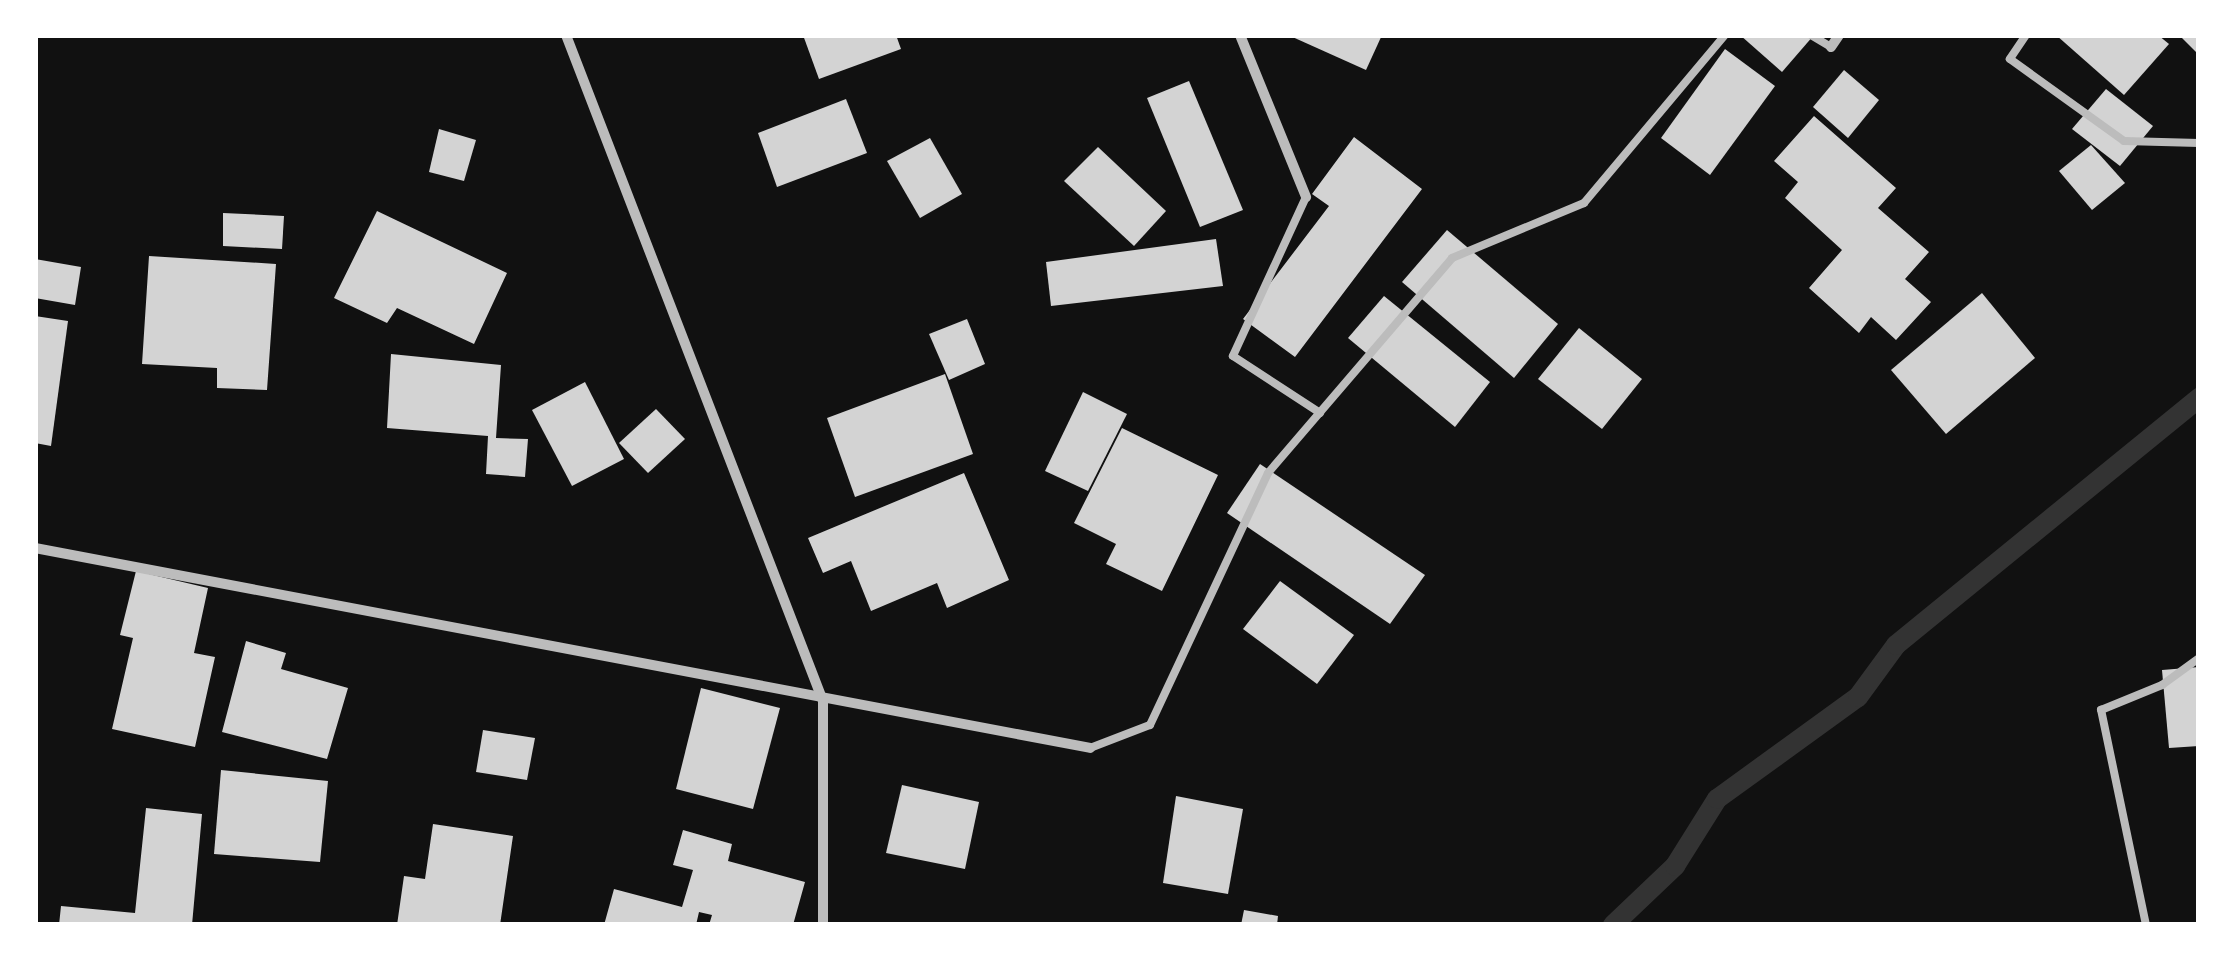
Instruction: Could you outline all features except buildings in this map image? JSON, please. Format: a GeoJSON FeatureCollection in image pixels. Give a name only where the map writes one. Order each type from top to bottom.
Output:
{"type":"FeatureCollection","features":[{"type":"Feature","properties":{"kind":"street"},"geometry":{"type":"LineString","coordinates":[[566,35],[823,701],[823,925]]}},
{"type":"Feature","properties":{"kind":"street"},"geometry":{"type":"LineString","coordinates":[[1240,35],[1306,197]]}},
{"type":"Feature","properties":{"kind":"street"},"geometry":{"type":"LineString","coordinates":[[1831,47],[1839,35]]}},
{"type":"Feature","properties":{"kind":"street"},"geometry":{"type":"LineString","coordinates":[[35,548],[823,701],[1090,748]]}},
{"type":"Feature","properties":{"kind":"lane"},"geometry":{"type":"LineString","coordinates":[[1090,748],[1150,726],[1268,474],[1452,258],[1584,203],[1725,35]]}},
{"type":"Feature","properties":{"kind":"lane"},"geometry":{"type":"LineString","coordinates":[[1811,35],[1831,47]]}},
{"type":"Feature","properties":{"kind":"lane"},"geometry":{"type":"LineString","coordinates":[[2026,35],[2010,58],[2124,140],[2199,143]]}},
{"type":"Feature","properties":{"kind":"lane"},"geometry":{"type":"LineString","coordinates":[[1306,197],[1233,356],[1320,414]]}},
{"type":"Feature","properties":{"kind":"lane"},"geometry":{"type":"LineString","coordinates":[[2146,925],[2102,710],[2162,685],[2199,658]]}},
{"type":"Feature","properties":{"kind":"waterway"},"geometry":{"type":"LineString","coordinates":[[1613,925],[1675,866],[1717,799],[1858,697],[1896,645],[2199,398]]}}]}
